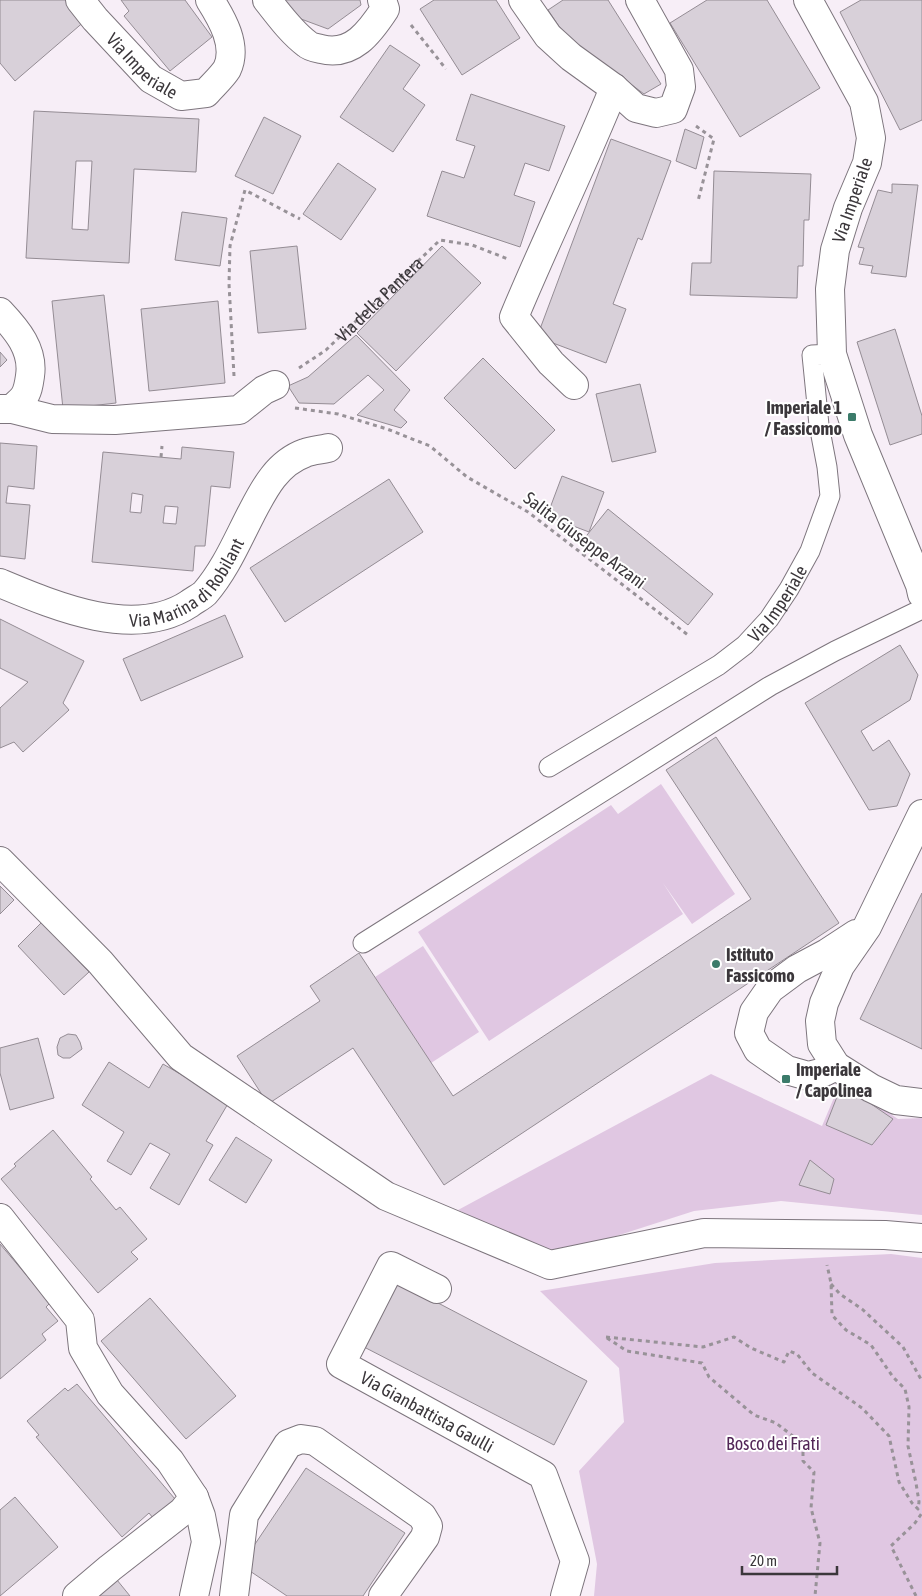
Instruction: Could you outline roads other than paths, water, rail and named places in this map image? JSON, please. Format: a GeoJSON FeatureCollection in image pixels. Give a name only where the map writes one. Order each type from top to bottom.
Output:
{"type":"FeatureCollection","features":[{"type":"Feature","properties":{"kind":"street","name":"Via Imperiale"},"geometry":{"type":"LineString","coordinates":[[80,0],[95,19],[151,79],[181,96],[206,93],[226,69],[231,49],[221,17],[210,0]]}},
{"type":"Feature","properties":{"kind":"street"},"geometry":{"type":"LineString","coordinates":[[267,0],[289,27],[308,45],[331,52],[350,48],[371,30],[384,4]]}},
{"type":"Feature","properties":{"kind":"street"},"geometry":{"type":"LineString","coordinates":[[522,0],[548,36],[571,58],[614,88],[636,108],[656,113],[673,109],[681,88],[679,70],[640,0]]}},
{"type":"Feature","properties":{"kind":"street","name":"Via Imperiale"},"geometry":{"type":"LineString","coordinates":[[808,0],[864,102],[871,138],[868,163],[848,208],[835,250],[830,289],[832,354],[858,435],[920,585],[922,594]]}},
{"type":"Feature","properties":{"kind":"street"},"geometry":{"type":"LineString","coordinates":[[574,385],[551,363],[514,317],[614,88]]}},
{"type":"Feature","properties":{"kind":"street"},"geometry":{"type":"LineString","coordinates":[[0,312],[25,343],[30,354],[32,369],[29,384],[23,398],[6,409]]}},
{"type":"Feature","properties":{"kind":"street"},"geometry":{"type":"LineString","coordinates":[[6,409],[52,419],[115,420],[239,410],[264,390],[275,385]]}},
{"type":"Feature","properties":{"kind":"street","name":"Via Marina di Robilant"},"geometry":{"type":"LineString","coordinates":[[0,583],[33,597],[98,616],[138,620],[178,611],[204,594],[225,565],[264,489],[282,466],[305,453],[328,448]]}},
{"type":"Feature","properties":{"kind":"street"},"geometry":{"type":"LineString","coordinates":[[922,814],[867,927],[840,966],[824,1003],[820,1021],[822,1044],[836,1066],[871,1088],[896,1100],[922,1103]]}},
{"type":"Feature","properties":{"kind":"street"},"geometry":{"type":"LineString","coordinates":[[0,861],[100,962],[181,1057],[386,1196],[550,1265],[704,1233],[885,1235],[922,1238]]}},
{"type":"Feature","properties":{"kind":"street"},"geometry":{"type":"LineString","coordinates":[[836,1066],[824,1072],[808,1076],[787,1070],[758,1050],[749,1032],[754,1012],[770,989],[797,969],[867,927]]}},
{"type":"Feature","properties":{"kind":"street"},"geometry":{"type":"LineString","coordinates":[[0,1218],[80,1320],[83,1348],[110,1394],[170,1461],[194,1497],[201,1516],[206,1542],[194,1596]]}},
{"type":"Feature","properties":{"kind":"street","name":"Via Gianbattista Gaulli"},"geometry":{"type":"LineString","coordinates":[[436,1289],[391,1266],[341,1364],[543,1475],[575,1561],[565,1596]]}},
{"type":"Feature","properties":{"kind":"street"},"geometry":{"type":"LineString","coordinates":[[234,1596],[244,1515],[288,1444],[301,1439],[315,1441],[422,1516],[428,1526],[425,1537],[383,1596]]}},
{"type":"Feature","properties":{"kind":"street"},"geometry":{"type":"LineString","coordinates":[[77,1596],[183,1510],[194,1497]]}},
{"type":"Feature","properties":{"kind":"lane","name":"Via Imperiale"},"geometry":{"type":"LineString","coordinates":[[549,767],[719,665],[745,645],[769,619],[789,589],[810,551],[830,496],[819,425],[812,355],[832,354]]}},
{"type":"Feature","properties":{"kind":"lane"},"geometry":{"type":"LineString","coordinates":[[363,943],[770,686],[922,609]]}},
{"type":"Feature","properties":{"kind":"place","name":"Imperiale 1 / Fassicomo"},"geometry":{"type":"Point","coordinates":[852,417]}},
{"type":"Feature","properties":{"kind":"place","name":"Istituto Fassicomo"},"geometry":{"type":"Point","coordinates":[716,964]}},
{"type":"Feature","properties":{"kind":"place","name":"Imperiale / Capolinea"},"geometry":{"type":"Point","coordinates":[786,1079]}},
{"type":"Feature","properties":{"kind":"park label","name":"Bosco dei Frati"},"geometry":{"type":"Point","coordinates":[773,1443]}}]}
